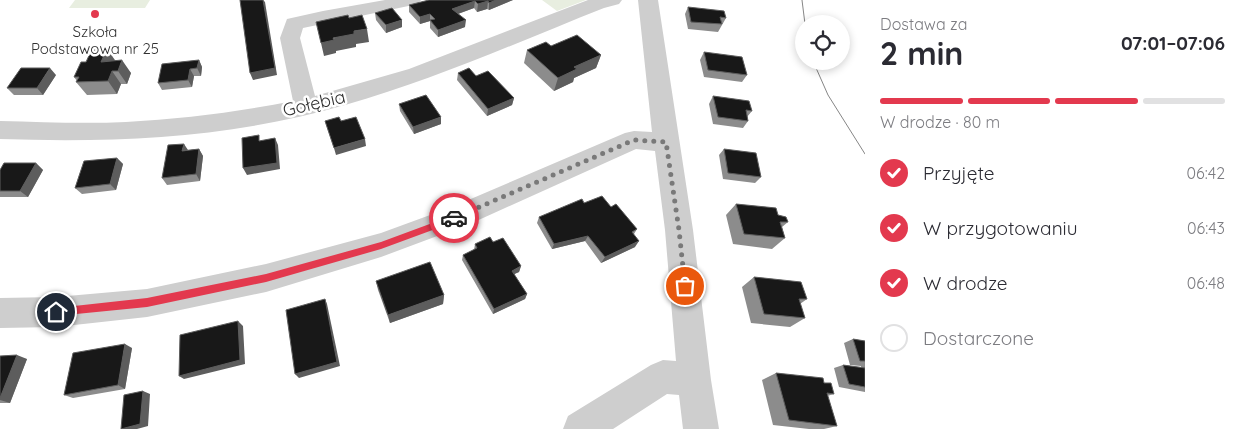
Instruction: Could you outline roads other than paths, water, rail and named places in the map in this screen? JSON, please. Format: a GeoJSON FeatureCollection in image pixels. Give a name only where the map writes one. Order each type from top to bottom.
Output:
{"type":"FeatureCollection","features":[{"type":"Feature","properties":{"kind":"street"},"geometry":{"type":"LineString","coordinates":[[306,107],[290,38],[294,24],[346,6],[382,8],[411,0]]}},
{"type":"Feature","properties":{"kind":"street","name":"Gołębia"},"geometry":{"type":"LineString","coordinates":[[0,130],[100,132],[178,127],[306,107],[363,92],[410,76],[598,3],[612,0]]}},
{"type":"Feature","properties":{"kind":"street"},"geometry":{"type":"LineString","coordinates":[[646,0],[679,230],[694,380],[702,429]]}},
{"type":"Feature","properties":{"kind":"street"},"geometry":{"type":"LineString","coordinates":[[0,313],[56,312],[147,302],[266,278],[381,245],[453,219],[634,140],[666,142]]}},
{"type":"Feature","properties":{"kind":"street"},"geometry":{"type":"LineString","coordinates":[[581,429],[663,376],[694,380]]}},
{"type":"Feature","properties":{"kind":"tram line"},"geometry":{"type":"LineString","coordinates":[[802,0],[804,15]]}},
{"type":"Feature","properties":{"kind":"tram line"},"geometry":{"type":"LineString","coordinates":[[817,70],[828,95],[865,154]]}},
{"type":"Feature","properties":{"kind":"place","name":"Szkoła Podstawowa nr 25"},"geometry":{"type":"Point","coordinates":[95,14]}}]}
